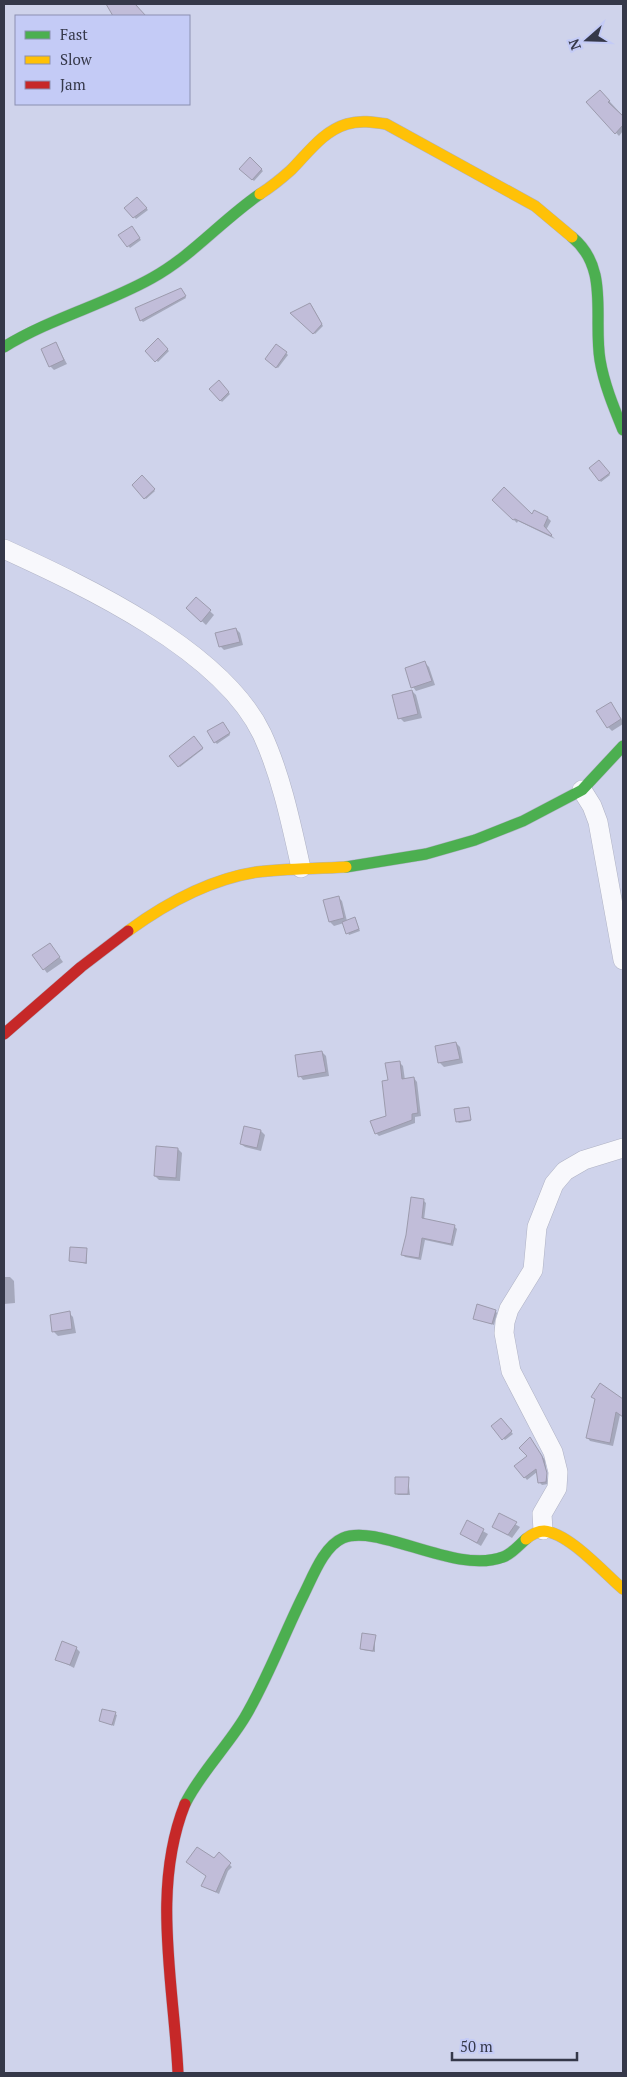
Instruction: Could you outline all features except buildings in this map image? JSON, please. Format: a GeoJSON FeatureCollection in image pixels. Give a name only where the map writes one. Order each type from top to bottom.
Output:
{"type":"FeatureCollection","features":[{"type":"Feature","properties":{"kind":"street"},"geometry":{"type":"LineString","coordinates":[[4,346],[49,322],[117,295],[160,274],[174,265],[245,205],[278,182],[315,143],[331,131],[349,122],[368,120],[386,124],[535,206],[581,244],[592,260],[598,282],[597,335],[600,362],[623,430]]}},
{"type":"Feature","properties":{"kind":"street"},"geometry":{"type":"LineString","coordinates":[[4,549],[120,606],[181,647],[240,698],[265,743],[286,807],[301,868]]}},
{"type":"Feature","properties":{"kind":"street"},"geometry":{"type":"LineString","coordinates":[[4,1034],[94,955],[143,919],[168,904],[200,889],[248,873],[281,868],[380,864],[446,850],[502,830],[582,790],[623,746]]}},
{"type":"Feature","properties":{"kind":"street"},"geometry":{"type":"LineString","coordinates":[[582,790],[592,806],[598,822],[623,960]]}},
{"type":"Feature","properties":{"kind":"street"},"geometry":{"type":"LineString","coordinates":[[544,1530],[542,1514],[557,1488],[558,1472],[553,1452],[511,1371],[504,1333],[505,1322],[509,1309],[533,1270],[537,1227],[554,1184],[565,1171],[584,1160],[623,1148]]}},
{"type":"Feature","properties":{"kind":"street"},"geometry":{"type":"LineString","coordinates":[[178,2073],[175,2016],[167,1941],[167,1902],[180,1818],[198,1778],[237,1729],[252,1705],[294,1614],[327,1554],[340,1539],[360,1536],[425,1552],[483,1560],[506,1556],[533,1535],[544,1530],[549,1531],[585,1554],[623,1589]]}},
{"type":"Feature","properties":{"kind":"traffic: fast"},"geometry":{"type":"LineString","coordinates":[[4,347],[40,328],[134,288],[152,278],[194,249],[260,194]]}},
{"type":"Feature","properties":{"kind":"traffic: fast"},"geometry":{"type":"LineString","coordinates":[[572,237],[584,249],[596,278],[600,360],[607,387],[623,430]]}},
{"type":"Feature","properties":{"kind":"traffic: fast"},"geometry":{"type":"LineString","coordinates":[[346,867],[426,854],[475,840],[523,821],[582,790],[623,746]]}},
{"type":"Feature","properties":{"kind":"traffic: fast"},"geometry":{"type":"LineString","coordinates":[[185,1804],[191,1792],[245,1717],[261,1687],[315,1570],[325,1554],[336,1542],[343,1538],[358,1535],[376,1537],[463,1560],[484,1561],[506,1556],[526,1539]]}},
{"type":"Feature","properties":{"kind":"traffic: slow"},"geometry":{"type":"LineString","coordinates":[[260,194],[291,170],[316,143],[338,127],[357,122],[381,123],[535,206],[572,237]]}},
{"type":"Feature","properties":{"kind":"traffic: slow"},"geometry":{"type":"LineString","coordinates":[[128,931],[173,902],[223,880],[240,875],[290,869],[346,867]]}},
{"type":"Feature","properties":{"kind":"traffic: slow"},"geometry":{"type":"LineString","coordinates":[[526,1539],[537,1532],[554,1533],[575,1546],[623,1589]]}},
{"type":"Feature","properties":{"kind":"traffic: jam"},"geometry":{"type":"LineString","coordinates":[[4,1034],[81,967],[128,931]]}},
{"type":"Feature","properties":{"kind":"traffic: jam"},"geometry":{"type":"LineString","coordinates":[[178,2073],[169,1972],[167,1903],[169,1870],[175,1836],[185,1804]]}}]}
